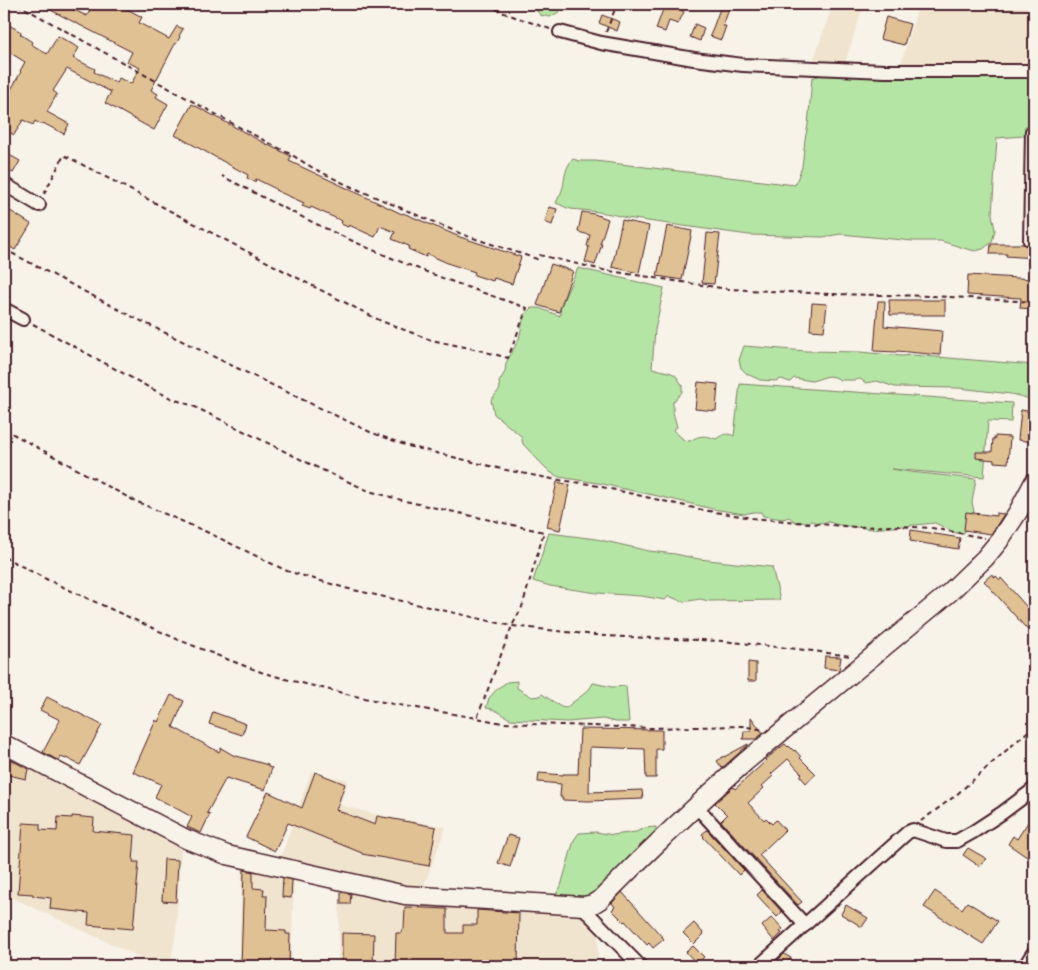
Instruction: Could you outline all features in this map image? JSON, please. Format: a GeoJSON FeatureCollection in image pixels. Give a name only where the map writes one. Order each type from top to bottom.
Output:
{"type":"FeatureCollection","features":[{"type":"Feature","properties":{"kind":"street"},"geometry":{"type":"LineString","coordinates":[[560,32],[602,43],[694,60],[743,65],[846,70],[1034,71]]}},
{"type":"Feature","properties":{"kind":"street"},"geometry":{"type":"LineString","coordinates":[[4,184],[39,205]]}},
{"type":"Feature","properties":{"kind":"street"},"geometry":{"type":"LineString","coordinates":[[4,309],[23,319]]}},
{"type":"Feature","properties":{"kind":"street"},"geometry":{"type":"LineString","coordinates":[[4,744],[186,839],[227,855],[405,895],[584,906],[593,904],[601,899],[653,846],[732,773],[949,593],[985,558],[999,541],[1014,519],[1034,482]]}},
{"type":"Feature","properties":{"kind":"street"},"geometry":{"type":"LineString","coordinates":[[758,966],[908,832],[913,830],[946,841],[957,841],[1002,813],[1034,789]]}},
{"type":"Feature","properties":{"kind":"street"},"geometry":{"type":"LineString","coordinates":[[696,806],[805,925]]}},
{"type":"Feature","properties":{"kind":"street"},"geometry":{"type":"LineString","coordinates":[[584,906],[588,914],[640,966]]}},
{"type":"Feature","properties":{"kind":"street"},"geometry":{"type":"LineString","coordinates":[[1025,966],[1034,952]]}},
{"type":"Feature","properties":{"kind":"lane"},"geometry":{"type":"LineString","coordinates":[[1034,131],[1029,132],[1027,241],[1034,242]]}},
{"type":"Feature","properties":{"kind":"path"},"geometry":{"type":"LineString","coordinates":[[17,4],[292,155],[312,168],[464,235],[537,259],[539,255],[603,270],[728,289],[933,296],[1034,302]]}},
{"type":"Feature","properties":{"kind":"path"},"geometry":{"type":"LineString","coordinates":[[487,4],[504,13],[560,32]]}},
{"type":"Feature","properties":{"kind":"path"},"geometry":{"type":"LineString","coordinates":[[602,43],[617,4]]}},
{"type":"Feature","properties":{"kind":"path"},"geometry":{"type":"LineString","coordinates":[[39,205],[64,155],[381,320],[432,340],[508,358],[526,308],[374,251],[328,230],[222,176]]}},
{"type":"Feature","properties":{"kind":"path"},"geometry":{"type":"LineString","coordinates":[[4,250],[234,367],[370,432],[408,446],[506,470],[589,484],[703,510],[752,518],[855,527],[932,528],[974,537]]}},
{"type":"Feature","properties":{"kind":"path"},"geometry":{"type":"LineString","coordinates":[[23,319],[152,389],[193,406],[320,470],[369,491],[544,532],[522,607],[512,626],[477,718]]}},
{"type":"Feature","properties":{"kind":"path"},"geometry":{"type":"LineString","coordinates":[[4,429],[133,500],[209,533],[287,571],[345,588],[512,626],[604,636],[722,641],[871,659]]}},
{"type":"Feature","properties":{"kind":"path"},"geometry":{"type":"LineString","coordinates":[[4,557],[48,580],[179,640],[261,672],[394,704],[502,723],[651,728],[742,726],[781,732]]}},
{"type":"Feature","properties":{"kind":"path"},"geometry":{"type":"LineString","coordinates":[[913,830],[916,824],[955,796],[1034,726]]}},
{"type":"Feature","properties":{"kind":"shaded area"},"geometry":{"type":"Polygon","coordinates":[[[833,4],[864,4],[844,66],[811,67],[833,4]]]}},
{"type":"Feature","properties":{"kind":"shaded area"},"geometry":{"type":"Polygon","coordinates":[[[919,4],[1034,4],[1034,66],[900,66],[919,4]]]}},
{"type":"Feature","properties":{"kind":"shaded area"},"geometry":{"type":"Polygon","coordinates":[[[6,752],[181,845],[176,932],[170,966],[146,966],[146,960],[4,894],[4,754],[6,752]]]}},
{"type":"Feature","properties":{"kind":"shaded area"},"geometry":{"type":"Polygon","coordinates":[[[311,772],[348,780],[340,805],[374,814],[446,827],[423,888],[280,859],[311,772]]]}},
{"type":"Feature","properties":{"kind":"shaded area"},"geometry":{"type":"Polygon","coordinates":[[[242,867],[294,877],[291,966],[239,966],[242,867]]]}},
{"type":"Feature","properties":{"kind":"shaded area"},"geometry":{"type":"Polygon","coordinates":[[[340,886],[580,913],[598,930],[598,966],[338,966],[340,886]]]}},
{"type":"Feature","properties":{"kind":"green space"},"geometry":{"type":"Polygon","coordinates":[[[532,4],[562,4],[559,12],[550,17],[540,15],[532,4]]]}},
{"type":"Feature","properties":{"kind":"green space"},"geometry":{"type":"Polygon","coordinates":[[[824,74],[894,78],[906,76],[937,78],[1007,75],[1032,78],[1031,126],[1025,126],[1024,136],[997,138],[992,214],[995,230],[992,242],[983,249],[975,251],[941,241],[913,241],[841,234],[823,237],[749,235],[571,209],[556,203],[567,169],[573,159],[795,185],[802,167],[812,78],[824,74]]]}},
{"type":"Feature","properties":{"kind":"green space"},"geometry":{"type":"Polygon","coordinates":[[[578,268],[664,288],[655,330],[652,368],[672,373],[682,385],[682,392],[673,402],[673,412],[677,427],[673,430],[684,440],[690,441],[703,436],[716,439],[727,434],[734,436],[740,384],[1012,403],[1011,422],[988,421],[984,477],[892,469],[976,479],[972,502],[974,512],[964,533],[956,533],[935,523],[872,529],[828,522],[819,523],[811,521],[799,523],[789,517],[783,519],[763,516],[761,512],[744,514],[713,509],[604,484],[559,477],[550,472],[523,444],[521,436],[494,414],[491,400],[500,389],[499,382],[505,372],[506,363],[519,339],[524,316],[531,308],[539,308],[560,316],[561,305],[578,268]]]}},
{"type":"Feature","properties":{"kind":"green space"},"geometry":{"type":"Polygon","coordinates":[[[744,346],[806,351],[912,355],[1034,365],[1034,398],[959,388],[895,387],[877,381],[866,383],[860,379],[840,380],[828,376],[812,381],[794,378],[790,382],[781,379],[775,381],[760,380],[747,374],[741,368],[739,360],[744,346]]]}},
{"type":"Feature","properties":{"kind":"green space"},"geometry":{"type":"Polygon","coordinates":[[[549,533],[596,539],[649,551],[699,559],[772,567],[780,600],[709,601],[700,599],[683,602],[669,596],[665,600],[550,586],[533,581],[549,533]]]}},
{"type":"Feature","properties":{"kind":"green space"},"geometry":{"type":"Polygon","coordinates":[[[517,681],[517,688],[532,697],[542,694],[561,707],[566,708],[585,693],[593,683],[612,687],[626,686],[629,722],[603,719],[567,722],[510,719],[486,708],[489,698],[498,688],[507,682],[517,681]]]}},
{"type":"Feature","properties":{"kind":"green space"},"geometry":{"type":"Polygon","coordinates":[[[656,827],[656,835],[597,898],[555,896],[561,886],[574,840],[579,833],[596,832],[613,835],[656,827]]]}},
{"type":"Feature","properties":{"kind":"building"},"geometry":{"type":"Polygon","coordinates":[[[39,4],[72,4],[70,8],[87,16],[93,4],[130,4],[127,9],[142,17],[139,23],[169,39],[177,26],[183,29],[151,90],[158,94],[156,97],[168,104],[154,130],[105,103],[111,92],[67,69],[53,91],[57,94],[47,112],[69,124],[64,134],[43,123],[42,125],[35,121],[33,125],[23,120],[14,135],[9,132],[4,141],[4,90],[9,93],[25,62],[4,49],[4,22],[21,32],[20,34],[32,42],[31,44],[47,54],[58,36],[79,48],[73,58],[95,69],[94,72],[116,83],[119,78],[131,84],[140,68],[127,62],[132,52],[39,4]]]}},
{"type":"Feature","properties":{"kind":"building"},"geometry":{"type":"Polygon","coordinates":[[[665,4],[685,4],[682,11],[684,12],[678,24],[669,21],[665,32],[656,29],[665,4]]]}},
{"type":"Feature","properties":{"kind":"building"},"geometry":{"type":"Polygon","coordinates":[[[721,6],[729,9],[723,26],[726,26],[721,40],[710,36],[721,6]]]}},
{"type":"Feature","properties":{"kind":"building"},"geometry":{"type":"Polygon","coordinates":[[[602,15],[620,22],[617,31],[599,23],[602,15]]]}},
{"type":"Feature","properties":{"kind":"building"},"geometry":{"type":"Polygon","coordinates":[[[886,17],[910,24],[904,45],[880,39],[886,17]]]}},
{"type":"Feature","properties":{"kind":"building"},"geometry":{"type":"Polygon","coordinates":[[[695,24],[704,28],[700,41],[690,37],[695,24]]]}},
{"type":"Feature","properties":{"kind":"building"},"geometry":{"type":"Polygon","coordinates":[[[192,104],[291,156],[289,161],[402,214],[460,237],[521,257],[512,284],[494,278],[493,281],[474,275],[475,272],[427,254],[426,257],[408,249],[409,246],[392,239],[395,232],[380,226],[375,237],[349,225],[348,227],[341,224],[342,221],[311,207],[310,209],[302,206],[304,203],[256,179],[255,182],[247,178],[248,175],[175,135],[192,104]]]}},
{"type":"Feature","properties":{"kind":"building"},"geometry":{"type":"Polygon","coordinates":[[[4,152],[20,161],[13,173],[4,168],[4,152]]]}},
{"type":"Feature","properties":{"kind":"building"},"geometry":{"type":"Polygon","coordinates":[[[4,207],[31,224],[15,250],[4,243],[4,207]]]}},
{"type":"Feature","properties":{"kind":"building"},"geometry":{"type":"Polygon","coordinates":[[[549,207],[557,209],[552,225],[545,222],[549,207]]]}},
{"type":"Feature","properties":{"kind":"building"},"geometry":{"type":"Polygon","coordinates":[[[582,212],[608,219],[595,265],[585,262],[590,235],[578,232],[582,212]]]}},
{"type":"Feature","properties":{"kind":"building"},"geometry":{"type":"Polygon","coordinates":[[[622,220],[649,226],[639,273],[612,267],[622,220]]]}},
{"type":"Feature","properties":{"kind":"building"},"geometry":{"type":"Polygon","coordinates":[[[667,226],[692,231],[682,280],[657,276],[667,226]]]}},
{"type":"Feature","properties":{"kind":"building"},"geometry":{"type":"Polygon","coordinates":[[[707,233],[720,234],[714,284],[702,283],[707,233]]]}},
{"type":"Feature","properties":{"kind":"building"},"geometry":{"type":"Polygon","coordinates":[[[991,244],[1023,244],[1034,247],[1034,258],[1006,256],[1007,254],[990,254],[991,244]]]}},
{"type":"Feature","properties":{"kind":"building"},"geometry":{"type":"Polygon","coordinates":[[[551,264],[573,271],[559,312],[537,305],[551,264]]]}},
{"type":"Feature","properties":{"kind":"building"},"geometry":{"type":"Polygon","coordinates":[[[968,275],[1034,279],[1033,309],[1020,308],[1021,298],[967,295],[968,275]]]}},
{"type":"Feature","properties":{"kind":"building"},"geometry":{"type":"Polygon","coordinates":[[[889,300],[945,300],[945,315],[890,315],[889,300]]]}},
{"type":"Feature","properties":{"kind":"building"},"geometry":{"type":"Polygon","coordinates":[[[878,301],[885,301],[884,326],[942,331],[940,355],[874,351],[878,301]]]}},
{"type":"Feature","properties":{"kind":"building"},"geometry":{"type":"Polygon","coordinates":[[[812,303],[827,304],[824,331],[810,330],[812,303]]]}},
{"type":"Feature","properties":{"kind":"building"},"geometry":{"type":"Polygon","coordinates":[[[698,382],[718,384],[716,411],[695,409],[698,382]]]}},
{"type":"Feature","properties":{"kind":"building"},"geometry":{"type":"Polygon","coordinates":[[[1021,410],[1034,412],[1034,442],[1018,440],[1021,410]]]}},
{"type":"Feature","properties":{"kind":"building"},"geometry":{"type":"Polygon","coordinates":[[[995,436],[1010,437],[1008,463],[976,458],[976,452],[992,452],[993,438],[995,439],[995,436]]]}},
{"type":"Feature","properties":{"kind":"building"},"geometry":{"type":"Polygon","coordinates":[[[557,482],[570,485],[560,530],[547,527],[557,482]]]}},
{"type":"Feature","properties":{"kind":"building"},"geometry":{"type":"Polygon","coordinates":[[[966,512],[996,516],[996,513],[1004,514],[991,534],[964,530],[966,512]]]}},
{"type":"Feature","properties":{"kind":"building"},"geometry":{"type":"Polygon","coordinates":[[[911,530],[960,538],[958,549],[910,541],[911,530]]]}},
{"type":"Feature","properties":{"kind":"building"},"geometry":{"type":"Polygon","coordinates":[[[992,574],[995,578],[996,576],[1000,580],[1001,578],[1034,615],[1034,637],[984,581],[992,574]]]}},
{"type":"Feature","properties":{"kind":"building"},"geometry":{"type":"Polygon","coordinates":[[[825,656],[841,657],[839,670],[824,668],[825,656]]]}},
{"type":"Feature","properties":{"kind":"building"},"geometry":{"type":"Polygon","coordinates":[[[748,662],[756,663],[756,681],[748,681],[748,662]]]}},
{"type":"Feature","properties":{"kind":"building"},"geometry":{"type":"Polygon","coordinates":[[[171,695],[184,701],[173,727],[219,752],[221,748],[233,755],[268,765],[268,767],[272,768],[265,790],[226,778],[207,813],[210,814],[201,833],[187,827],[192,817],[155,797],[161,784],[133,772],[156,720],[158,722],[171,695]]]}},
{"type":"Feature","properties":{"kind":"building"},"geometry":{"type":"Polygon","coordinates":[[[47,697],[102,725],[80,765],[61,757],[59,761],[43,752],[60,720],[40,710],[47,697]]]}},
{"type":"Feature","properties":{"kind":"building"},"geometry":{"type":"Polygon","coordinates":[[[213,712],[246,724],[242,735],[209,724],[213,712]]]}},
{"type":"Feature","properties":{"kind":"building"},"geometry":{"type":"Polygon","coordinates":[[[751,717],[762,732],[764,732],[756,739],[743,739],[744,731],[751,731],[751,717]]]}},
{"type":"Feature","properties":{"kind":"building"},"geometry":{"type":"Polygon","coordinates":[[[580,729],[662,730],[662,749],[656,749],[656,778],[646,778],[645,749],[590,747],[589,792],[642,790],[643,799],[562,800],[562,797],[560,797],[561,784],[538,782],[539,773],[578,774],[580,729]]]}},
{"type":"Feature","properties":{"kind":"building"},"geometry":{"type":"Polygon","coordinates":[[[785,744],[795,750],[800,758],[816,774],[806,783],[800,776],[802,774],[788,759],[771,774],[773,776],[762,786],[764,788],[748,803],[764,820],[766,818],[772,824],[776,820],[785,830],[759,855],[802,902],[798,905],[721,821],[727,815],[715,803],[733,787],[735,789],[766,759],[785,744]]]}},
{"type":"Feature","properties":{"kind":"building"},"geometry":{"type":"Polygon","coordinates":[[[748,745],[722,768],[717,761],[748,745]]]}},
{"type":"Feature","properties":{"kind":"building"},"geometry":{"type":"Polygon","coordinates":[[[5,758],[28,769],[26,779],[4,774],[5,758]]]}},
{"type":"Feature","properties":{"kind":"building"},"geometry":{"type":"Polygon","coordinates":[[[315,772],[345,784],[336,810],[375,825],[377,816],[436,827],[429,866],[362,854],[288,823],[275,851],[246,837],[268,792],[302,808],[315,772]]]}},
{"type":"Feature","properties":{"kind":"building"},"geometry":{"type":"Polygon","coordinates":[[[1034,813],[1034,862],[1008,844],[1013,836],[1017,839],[1034,813]]]}},
{"type":"Feature","properties":{"kind":"building"},"geometry":{"type":"Polygon","coordinates":[[[72,816],[94,818],[93,831],[135,835],[133,862],[139,862],[133,929],[88,925],[89,913],[50,909],[51,898],[18,893],[23,823],[40,824],[40,830],[57,831],[58,817],[72,818],[72,816]]]}},
{"type":"Feature","properties":{"kind":"building"},"geometry":{"type":"Polygon","coordinates":[[[707,830],[744,870],[739,875],[703,837],[702,834],[707,830]]]}},
{"type":"Feature","properties":{"kind":"building"},"geometry":{"type":"Polygon","coordinates":[[[508,835],[519,838],[510,867],[498,863],[508,835]]]}},
{"type":"Feature","properties":{"kind":"building"},"geometry":{"type":"Polygon","coordinates":[[[968,848],[987,859],[979,866],[963,855],[968,848]]]}},
{"type":"Feature","properties":{"kind":"building"},"geometry":{"type":"Polygon","coordinates":[[[164,859],[178,860],[176,902],[162,901],[164,859]]]}},
{"type":"Feature","properties":{"kind":"building"},"geometry":{"type":"Polygon","coordinates":[[[244,870],[253,872],[253,888],[264,889],[263,895],[267,895],[266,930],[286,931],[286,934],[290,934],[289,966],[241,966],[244,870]]]}},
{"type":"Feature","properties":{"kind":"building"},"geometry":{"type":"Polygon","coordinates":[[[283,878],[292,880],[291,898],[282,897],[283,878]]]}},
{"type":"Feature","properties":{"kind":"building"},"geometry":{"type":"Polygon","coordinates":[[[762,890],[782,912],[777,917],[757,895],[762,890]]]}},
{"type":"Feature","properties":{"kind":"building"},"geometry":{"type":"Polygon","coordinates":[[[935,891],[962,909],[967,902],[998,921],[983,944],[924,907],[935,891]]]}},
{"type":"Feature","properties":{"kind":"building"},"geometry":{"type":"Polygon","coordinates":[[[341,892],[351,894],[350,904],[341,904],[341,892]]]}},
{"type":"Feature","properties":{"kind":"building"},"geometry":{"type":"Polygon","coordinates":[[[622,892],[664,939],[653,948],[649,943],[647,945],[612,910],[615,907],[612,903],[622,892]]]}},
{"type":"Feature","properties":{"kind":"building"},"geometry":{"type":"Polygon","coordinates":[[[846,905],[868,918],[862,927],[841,914],[846,905]]]}},
{"type":"Feature","properties":{"kind":"building"},"geometry":{"type":"Polygon","coordinates":[[[405,907],[447,909],[447,933],[463,933],[463,925],[477,925],[477,910],[519,913],[518,966],[395,966],[396,933],[401,933],[402,929],[404,929],[405,907]]]}},
{"type":"Feature","properties":{"kind":"building"},"geometry":{"type":"Polygon","coordinates":[[[772,917],[783,929],[780,932],[782,933],[774,941],[762,926],[772,917]]]}},
{"type":"Feature","properties":{"kind":"building"},"geometry":{"type":"Polygon","coordinates":[[[694,923],[704,934],[694,944],[683,933],[694,923]]]}},
{"type":"Feature","properties":{"kind":"building"},"geometry":{"type":"Polygon","coordinates":[[[342,933],[374,934],[373,966],[342,966],[342,933]]]}},
{"type":"Feature","properties":{"kind":"building"},"geometry":{"type":"Polygon","coordinates":[[[693,946],[704,957],[697,964],[686,952],[693,946]]]}},
{"type":"Feature","properties":{"kind":"building"},"geometry":{"type":"Polygon","coordinates":[[[784,954],[791,958],[786,966],[775,966],[780,958],[784,954]]]}}]}
